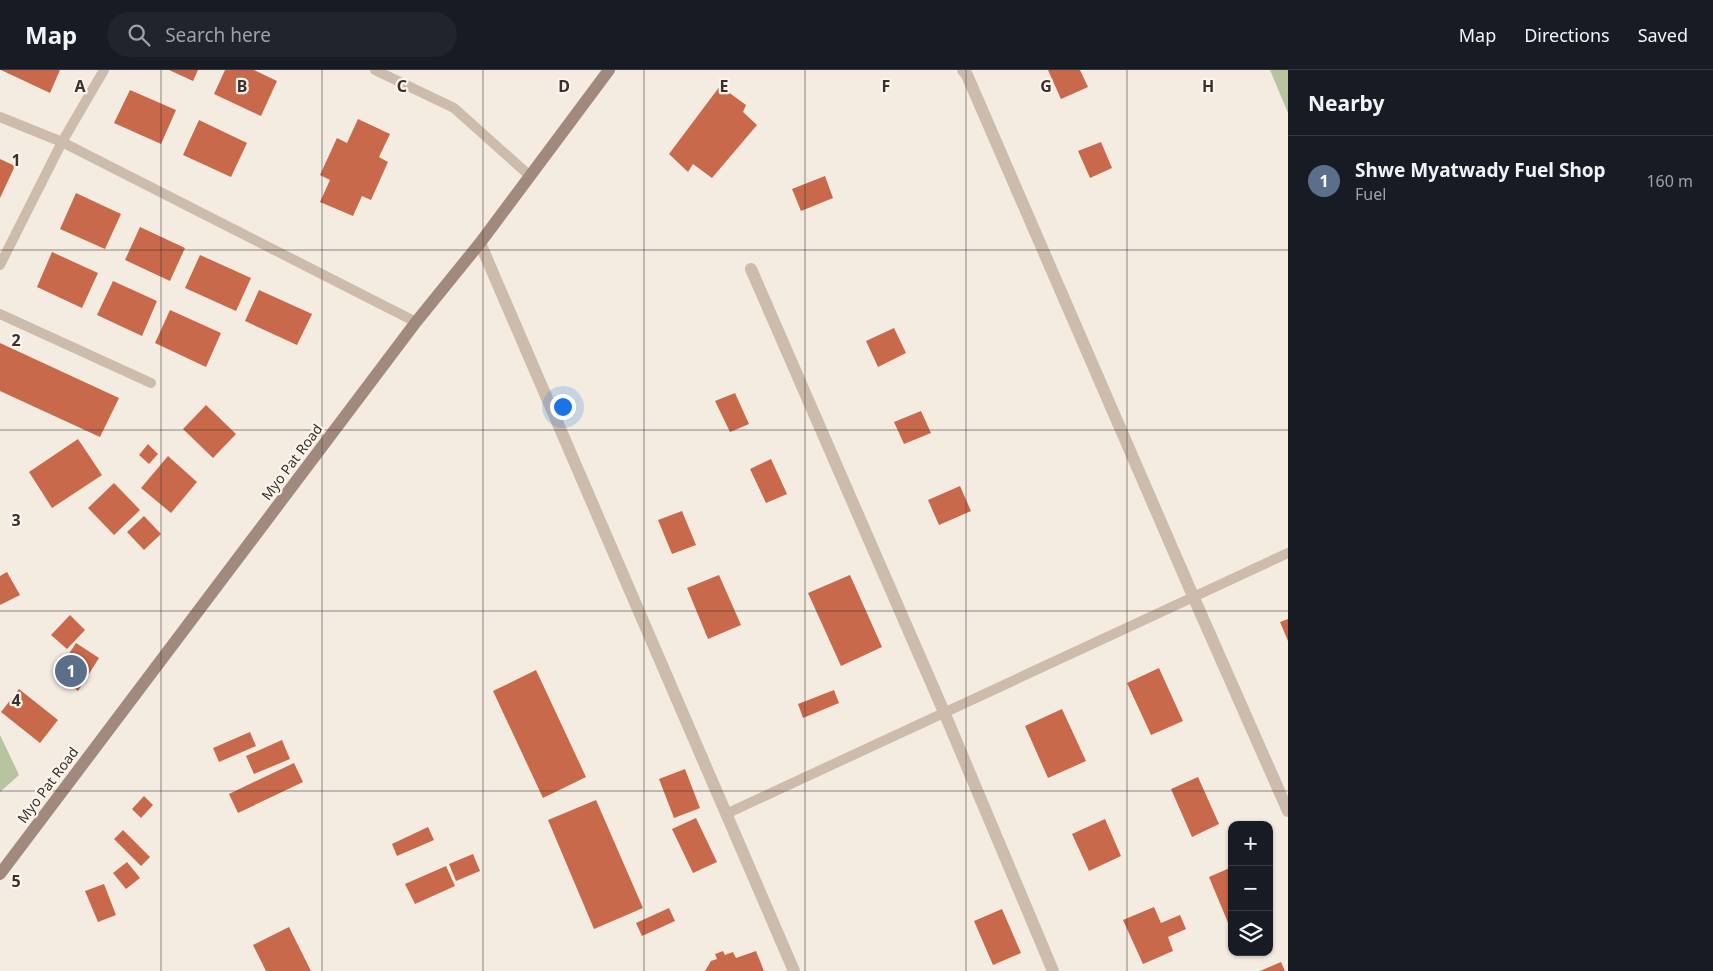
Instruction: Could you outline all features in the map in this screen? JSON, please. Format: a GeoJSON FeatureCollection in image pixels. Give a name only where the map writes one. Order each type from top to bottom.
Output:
{"type":"FeatureCollection","features":[{"type":"Feature","properties":{"kind":"main road","name":"Myo Pat Road"},"geometry":{"type":"LineString","coordinates":[[0,874],[416,322],[480,243],[609,70]]}},
{"type":"Feature","properties":{"kind":"street"},"geometry":{"type":"LineString","coordinates":[[963,70],[971,84],[1288,811]]}},
{"type":"Feature","properties":{"kind":"street"},"geometry":{"type":"LineString","coordinates":[[480,243],[794,971]]}},
{"type":"Feature","properties":{"kind":"street"},"geometry":{"type":"LineString","coordinates":[[751,269],[944,712],[1053,971]]}},
{"type":"Feature","properties":{"kind":"lane"},"geometry":{"type":"LineString","coordinates":[[0,265],[62,142],[104,70]]}},
{"type":"Feature","properties":{"kind":"lane"},"geometry":{"type":"LineString","coordinates":[[375,70],[454,108],[530,176]]}},
{"type":"Feature","properties":{"kind":"lane"},"geometry":{"type":"LineString","coordinates":[[0,117],[62,142],[416,322]]}},
{"type":"Feature","properties":{"kind":"lane"},"geometry":{"type":"LineString","coordinates":[[0,314],[151,383]]}},
{"type":"Feature","properties":{"kind":"lane"},"geometry":{"type":"LineString","coordinates":[[726,814],[1288,553]]}},
{"type":"Feature","properties":{"kind":"green space"},"geometry":{"type":"Polygon","coordinates":[[[1270,70],[1288,70],[1288,113],[1270,70]]]}},
{"type":"Feature","properties":{"kind":"green space"},"geometry":{"type":"Polygon","coordinates":[[[0,735],[19,775],[0,792],[0,735]]]}},
{"type":"Feature","properties":{"kind":"building"},"geometry":{"type":"Polygon","coordinates":[[[1,70],[60,70],[50,93],[1,70]]]}},
{"type":"Feature","properties":{"kind":"building"},"geometry":{"type":"Polygon","coordinates":[[[169,70],[198,70],[193,81],[169,70]]]}},
{"type":"Feature","properties":{"kind":"building"},"geometry":{"type":"Polygon","coordinates":[[[225,70],[254,70],[277,81],[261,116],[214,94],[225,70]]]}},
{"type":"Feature","properties":{"kind":"building"},"geometry":{"type":"Polygon","coordinates":[[[1048,70],[1080,70],[1088,87],[1061,99],[1048,70]]]}},
{"type":"Feature","properties":{"kind":"building"},"geometry":{"type":"Polygon","coordinates":[[[720,86],[746,105],[743,112],[757,125],[712,178],[693,164],[688,172],[669,154],[720,86]]]}},
{"type":"Feature","properties":{"kind":"building"},"geometry":{"type":"Polygon","coordinates":[[[130,90],[176,110],[161,144],[114,123],[130,90]]]}},
{"type":"Feature","properties":{"kind":"building"},"geometry":{"type":"Polygon","coordinates":[[[358,119],[390,134],[379,157],[388,162],[371,200],[362,196],[353,216],[320,202],[330,180],[320,175],[337,138],[347,143],[358,119]]]}},
{"type":"Feature","properties":{"kind":"building"},"geometry":{"type":"Polygon","coordinates":[[[199,120],[247,143],[231,177],[183,155],[199,120]]]}},
{"type":"Feature","properties":{"kind":"building"},"geometry":{"type":"Polygon","coordinates":[[[1101,142],[1112,168],[1090,178],[1078,151],[1101,142]]]}},
{"type":"Feature","properties":{"kind":"building"},"geometry":{"type":"Polygon","coordinates":[[[0,159],[15,166],[0,198],[0,159]]]}},
{"type":"Feature","properties":{"kind":"building"},"geometry":{"type":"Polygon","coordinates":[[[825,176],[833,198],[801,211],[792,189],[825,176]]]}},
{"type":"Feature","properties":{"kind":"building"},"geometry":{"type":"Polygon","coordinates":[[[76,193],[121,214],[105,249],[60,229],[76,193]]]}},
{"type":"Feature","properties":{"kind":"building"},"geometry":{"type":"Polygon","coordinates":[[[140,227],[185,248],[170,281],[125,260],[140,227]]]}},
{"type":"Feature","properties":{"kind":"building"},"geometry":{"type":"Polygon","coordinates":[[[52,252],[98,273],[82,308],[37,287],[52,252]]]}},
{"type":"Feature","properties":{"kind":"building"},"geometry":{"type":"Polygon","coordinates":[[[200,255],[251,278],[236,311],[185,288],[200,255]]]}},
{"type":"Feature","properties":{"kind":"building"},"geometry":{"type":"Polygon","coordinates":[[[113,281],[157,301],[142,336],[97,315],[113,281]]]}},
{"type":"Feature","properties":{"kind":"building"},"geometry":{"type":"Polygon","coordinates":[[[259,290],[312,314],[297,345],[245,321],[259,290]]]}},
{"type":"Feature","properties":{"kind":"building"},"geometry":{"type":"Polygon","coordinates":[[[170,310],[221,333],[206,367],[155,343],[170,310]]]}},
{"type":"Feature","properties":{"kind":"building"},"geometry":{"type":"Polygon","coordinates":[[[894,328],[906,353],[878,367],[866,341],[894,328]]]}},
{"type":"Feature","properties":{"kind":"building"},"geometry":{"type":"Polygon","coordinates":[[[0,343],[119,398],[100,437],[0,391],[0,343]]]}},
{"type":"Feature","properties":{"kind":"building"},"geometry":{"type":"Polygon","coordinates":[[[735,393],[749,424],[730,432],[715,401],[735,393]]]}},
{"type":"Feature","properties":{"kind":"building"},"geometry":{"type":"Polygon","coordinates":[[[206,405],[236,434],[213,458],[183,429],[206,405]]]}},
{"type":"Feature","properties":{"kind":"building"},"geometry":{"type":"Polygon","coordinates":[[[921,411],[931,433],[904,444],[894,422],[921,411]]]}},
{"type":"Feature","properties":{"kind":"building"},"geometry":{"type":"Polygon","coordinates":[[[78,439],[102,475],[52,508],[29,472],[78,439]]]}},
{"type":"Feature","properties":{"kind":"building"},"geometry":{"type":"Polygon","coordinates":[[[148,444],[158,454],[149,464],[139,455],[148,444]]]}},
{"type":"Feature","properties":{"kind":"building"},"geometry":{"type":"Polygon","coordinates":[[[168,456],[197,482],[171,513],[141,488],[168,456]]]}},
{"type":"Feature","properties":{"kind":"building"},"geometry":{"type":"Polygon","coordinates":[[[771,459],[787,494],[766,503],[750,469],[771,459]]]}},
{"type":"Feature","properties":{"kind":"building"},"geometry":{"type":"Polygon","coordinates":[[[114,483],[140,510],[114,535],[88,508],[114,483]]]}},
{"type":"Feature","properties":{"kind":"building"},"geometry":{"type":"Polygon","coordinates":[[[960,486],[971,511],[939,525],[928,500],[960,486]]]}},
{"type":"Feature","properties":{"kind":"building"},"geometry":{"type":"Polygon","coordinates":[[[682,511],[696,545],[672,554],[658,520],[682,511]]]}},
{"type":"Feature","properties":{"kind":"building"},"geometry":{"type":"Polygon","coordinates":[[[144,516],[161,534],[144,550],[127,532],[144,516]]]}},
{"type":"Feature","properties":{"kind":"building"},"geometry":{"type":"Polygon","coordinates":[[[7,572],[20,595],[0,605],[0,576],[7,572]]]}},
{"type":"Feature","properties":{"kind":"building"},"geometry":{"type":"Polygon","coordinates":[[[719,575],[741,625],[708,639],[687,588],[719,575]]]}},
{"type":"Feature","properties":{"kind":"building"},"geometry":{"type":"Polygon","coordinates":[[[850,575],[882,647],[841,666],[808,593],[850,575]]]}},
{"type":"Feature","properties":{"kind":"building"},"geometry":{"type":"Polygon","coordinates":[[[70,615],[85,630],[67,649],[51,635],[70,615]]]}},
{"type":"Feature","properties":{"kind":"building"},"geometry":{"type":"Polygon","coordinates":[[[1288,619],[1288,641],[1280,622],[1288,619]]]}},
{"type":"Feature","properties":{"kind":"building"},"geometry":{"type":"Polygon","coordinates":[[[76,643],[99,658],[78,691],[55,675],[76,643]]]}},
{"type":"Feature","properties":{"kind":"building"},"geometry":{"type":"Polygon","coordinates":[[[1159,668],[1183,721],[1151,735],[1127,683],[1159,668]]]}},
{"type":"Feature","properties":{"kind":"building"},"geometry":{"type":"Polygon","coordinates":[[[536,670],[586,777],[543,798],[493,691],[536,670]]]}},
{"type":"Feature","properties":{"kind":"building"},"geometry":{"type":"Polygon","coordinates":[[[19,689],[58,720],[40,743],[1,712],[19,689]]]}},
{"type":"Feature","properties":{"kind":"building"},"geometry":{"type":"Polygon","coordinates":[[[834,690],[839,703],[803,718],[798,704],[834,690]]]}},
{"type":"Feature","properties":{"kind":"building"},"geometry":{"type":"Polygon","coordinates":[[[1062,709],[1086,761],[1048,778],[1025,726],[1062,709]]]}},
{"type":"Feature","properties":{"kind":"building"},"geometry":{"type":"Polygon","coordinates":[[[250,732],[256,746],[219,762],[213,748],[250,732]]]}},
{"type":"Feature","properties":{"kind":"building"},"geometry":{"type":"Polygon","coordinates":[[[282,740],[290,759],[254,774],[246,756],[282,740]]]}},
{"type":"Feature","properties":{"kind":"building"},"geometry":{"type":"Polygon","coordinates":[[[294,763],[303,782],[238,813],[229,794],[294,763]]]}},
{"type":"Feature","properties":{"kind":"building"},"geometry":{"type":"Polygon","coordinates":[[[685,769],[700,808],[674,818],[659,779],[685,769]]]}},
{"type":"Feature","properties":{"kind":"building"},"geometry":{"type":"Polygon","coordinates":[[[1198,777],[1219,824],[1192,837],[1171,789],[1198,777]]]}},
{"type":"Feature","properties":{"kind":"building"},"geometry":{"type":"Polygon","coordinates":[[[144,796],[153,805],[141,818],[132,809],[144,796]]]}},
{"type":"Feature","properties":{"kind":"building"},"geometry":{"type":"Polygon","coordinates":[[[596,800],[643,908],[594,929],[548,820],[596,800]]]}},
{"type":"Feature","properties":{"kind":"building"},"geometry":{"type":"Polygon","coordinates":[[[696,818],[717,862],[693,873],[672,829],[696,818]]]}},
{"type":"Feature","properties":{"kind":"building"},"geometry":{"type":"Polygon","coordinates":[[[1105,819],[1121,856],[1089,871],[1072,834],[1105,819]]]}},
{"type":"Feature","properties":{"kind":"building"},"geometry":{"type":"Polygon","coordinates":[[[428,827],[434,840],[397,856],[392,844],[428,827]]]}},
{"type":"Feature","properties":{"kind":"building"},"geometry":{"type":"Polygon","coordinates":[[[123,830],[150,857],[141,866],[114,839],[123,830]]]}},
{"type":"Feature","properties":{"kind":"building"},"geometry":{"type":"Polygon","coordinates":[[[473,854],[480,871],[456,881],[449,864],[473,854]]]}},
{"type":"Feature","properties":{"kind":"building"},"geometry":{"type":"Polygon","coordinates":[[[127,862],[140,878],[126,889],[113,873],[127,862]]]}},
{"type":"Feature","properties":{"kind":"building"},"geometry":{"type":"Polygon","coordinates":[[[446,866],[455,886],[415,904],[405,884],[446,866]]]}},
{"type":"Feature","properties":{"kind":"building"},"geometry":{"type":"Polygon","coordinates":[[[1228,869],[1228,923],[1209,877],[1228,869]]]}},
{"type":"Feature","properties":{"kind":"building"},"geometry":{"type":"Polygon","coordinates":[[[104,884],[116,915],[98,922],[85,891],[104,884]]]}},
{"type":"Feature","properties":{"kind":"building"},"geometry":{"type":"Polygon","coordinates":[[[1154,907],[1161,923],[1180,915],[1186,929],[1168,937],[1173,951],[1143,964],[1123,920],[1154,907]]]}},
{"type":"Feature","properties":{"kind":"building"},"geometry":{"type":"Polygon","coordinates":[[[669,908],[675,921],[642,936],[636,923],[669,908]]]}},
{"type":"Feature","properties":{"kind":"building"},"geometry":{"type":"Polygon","coordinates":[[[1002,909],[1021,953],[993,965],[974,921],[1002,909]]]}},
{"type":"Feature","properties":{"kind":"building"},"geometry":{"type":"Polygon","coordinates":[[[289,927],[311,971],[266,971],[253,945],[289,927]]]}},
{"type":"Feature","properties":{"kind":"building"},"geometry":{"type":"Polygon","coordinates":[[[723,951],[725,955],[733,952],[736,958],[756,951],[764,971],[705,971],[711,961],[717,959],[715,954],[723,951]]]}},
{"type":"Feature","properties":{"kind":"building"},"geometry":{"type":"Polygon","coordinates":[[[1281,962],[1285,971],[1260,971],[1281,962]]]}},
{"type":"Feature","properties":{"kind":"place","name":"Shwe Myatwady Fuel Shop"},"geometry":{"type":"Point","coordinates":[71,671]}}]}
